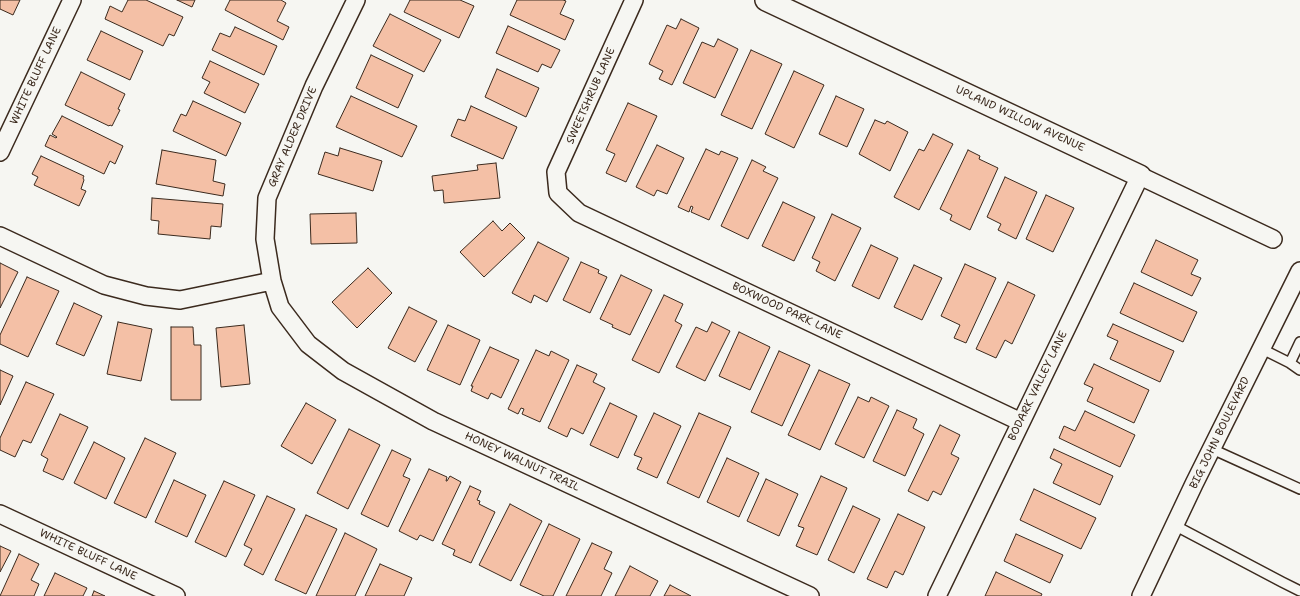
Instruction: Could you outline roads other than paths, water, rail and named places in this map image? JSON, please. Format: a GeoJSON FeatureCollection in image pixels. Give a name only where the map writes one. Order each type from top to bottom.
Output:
{"type":"FeatureCollection","features":[{"type":"Feature","properties":{"kind":"street","name":"WHITE BLUFF LANE"},"geometry":{"type":"LineString","coordinates":[[0,152],[72,0]]}},
{"type":"Feature","properties":{"kind":"street","name":"GRAY ALDER DRIVE"},"geometry":{"type":"LineString","coordinates":[[272,281],[265,239],[267,198],[314,86],[356,0]]}},
{"type":"Feature","properties":{"kind":"street","name":"SWEETSHRUB LANE"},"geometry":{"type":"LineString","coordinates":[[558,193],[556,172],[634,0]]}},
{"type":"Feature","properties":{"kind":"street","name":"UPLAND WILLOW AVENUE"},"geometry":{"type":"LineString","coordinates":[[766,0],[1273,239]]}},
{"type":"Feature","properties":{"kind":"street","name":"BODARK VALLEY LANE"},"geometry":{"type":"LineString","coordinates":[[937,596],[1140,176]]}},
{"type":"Feature","properties":{"kind":"street","name":"BOXWOOD PARK LANE"},"geometry":{"type":"LineString","coordinates":[[558,193],[579,213],[1021,422]]}},
{"type":"Feature","properties":{"kind":"street"},"geometry":{"type":"LineString","coordinates":[[0,236],[104,285],[146,296],[180,300],[272,281]]}},
{"type":"Feature","properties":{"kind":"street","name":"BIG JOHN BOULEVARD"},"geometry":{"type":"LineString","coordinates":[[1141,596],[1174,525],[1300,271]]}},
{"type":"Feature","properties":{"kind":"street","name":"HONEY WALNUT TRAIL"},"geometry":{"type":"LineString","coordinates":[[272,281],[280,307],[308,344],[343,372],[433,421],[810,596]]}},
{"type":"Feature","properties":{"kind":"street","name":"WHITE BLUFF LANE"},"geometry":{"type":"LineString","coordinates":[[0,514],[176,596]]}},
{"type":"Feature","properties":{"kind":"lane"},"geometry":{"type":"LineString","coordinates":[[1290,363],[1300,342]]}},
{"type":"Feature","properties":{"kind":"lane"},"geometry":{"type":"LineString","coordinates":[[1262,349],[1290,363],[1300,370]]}},
{"type":"Feature","properties":{"kind":"lane"},"geometry":{"type":"LineString","coordinates":[[1212,449],[1300,489]]}},
{"type":"Feature","properties":{"kind":"lane"},"geometry":{"type":"LineString","coordinates":[[1174,525],[1300,591]]}}]}
